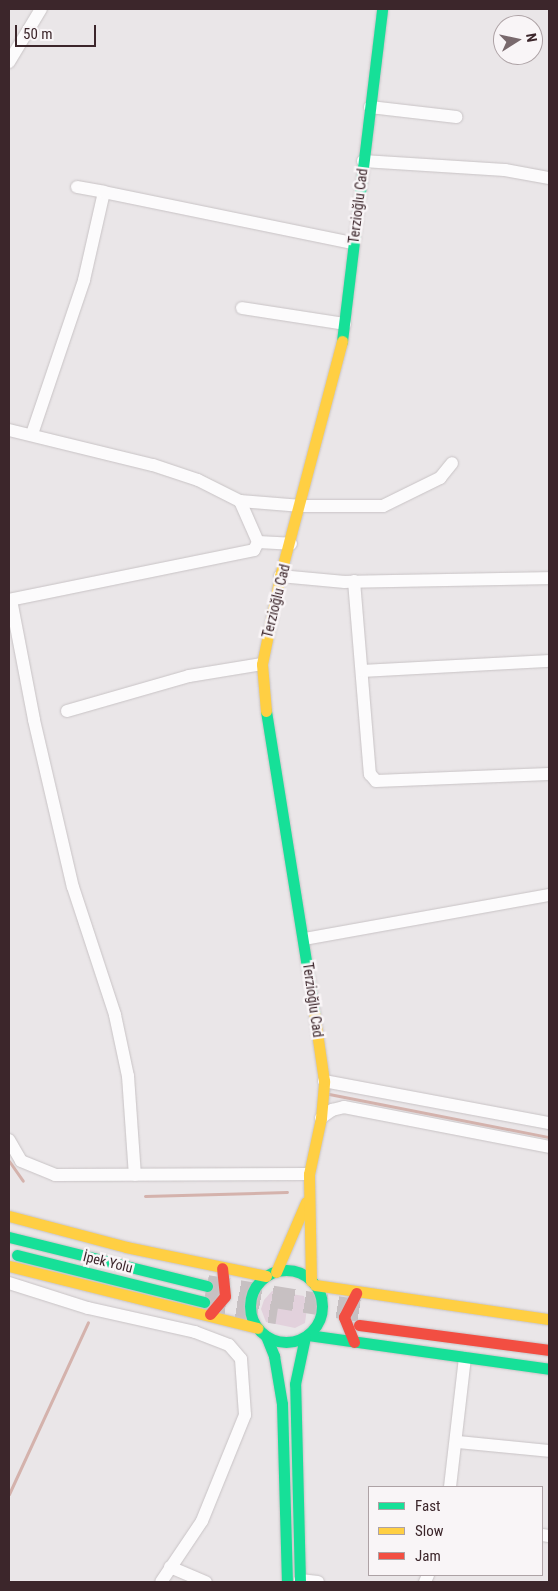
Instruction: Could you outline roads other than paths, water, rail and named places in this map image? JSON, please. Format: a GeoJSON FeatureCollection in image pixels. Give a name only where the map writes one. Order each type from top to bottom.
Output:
{"type":"FeatureCollection","features":[{"type":"Feature","properties":{"kind":"main road","name":"Terzioğlu Cad"},"geometry":{"type":"LineString","coordinates":[[313,1282],[308,1196],[309,1174],[321,1118],[324,1080],[304,939],[268,731],[262,664],[280,576],[302,506],[340,359],[352,243],[382,9]]}},
{"type":"Feature","properties":{"kind":"main road","name":"Terzioğlu Cad"},"geometry":{"type":"LineString","coordinates":[[271,1274],[308,1196]]}},
{"type":"Feature","properties":{"kind":"main road"},"geometry":{"type":"LineString","coordinates":[[9,1216],[126,1247],[222,1268],[271,1274],[295,1271],[313,1282],[356,1292],[549,1319]]}},
{"type":"Feature","properties":{"kind":"main road","name":"İpek Yolu"},"geometry":{"type":"LineString","coordinates":[[9,1237],[207,1286]]}},
{"type":"Feature","properties":{"kind":"main road","name":"İpek Yolu"},"geometry":{"type":"LineString","coordinates":[[9,1253],[204,1302]]}},
{"type":"Feature","properties":{"kind":"main road"},"geometry":{"type":"LineString","coordinates":[[9,1266],[210,1314],[285,1342],[306,1336],[549,1369]]}},
{"type":"Feature","properties":{"kind":"main road"},"geometry":{"type":"LineString","coordinates":[[210,1314],[225,1296],[222,1268]]}},
{"type":"Feature","properties":{"kind":"main road"},"geometry":{"type":"LineString","coordinates":[[271,1274],[252,1294],[250,1306],[274,1356],[282,1404],[287,1582]]}},
{"type":"Feature","properties":{"kind":"main road"},"geometry":{"type":"LineString","coordinates":[[300,1581],[295,1384],[306,1336],[316,1327],[321,1311],[320,1294],[313,1282]]}},
{"type":"Feature","properties":{"kind":"main road"},"geometry":{"type":"LineString","coordinates":[[354,1342],[344,1316],[356,1292]]}},
{"type":"Feature","properties":{"kind":"main road"},"geometry":{"type":"LineString","coordinates":[[359,1325],[549,1350]]}},
{"type":"Feature","properties":{"kind":"street"},"geometry":{"type":"LineString","coordinates":[[9,62],[41,9]]}},
{"type":"Feature","properties":{"kind":"street"},"geometry":{"type":"LineString","coordinates":[[370,107],[456,117]]}},
{"type":"Feature","properties":{"kind":"street"},"geometry":{"type":"LineString","coordinates":[[363,161],[496,169],[549,178]]}},
{"type":"Feature","properties":{"kind":"street"},"geometry":{"type":"LineString","coordinates":[[77,187],[352,243]]}},
{"type":"Feature","properties":{"kind":"street"},"geometry":{"type":"LineString","coordinates":[[32,434],[84,280],[104,192]]}},
{"type":"Feature","properties":{"kind":"street"},"geometry":{"type":"LineString","coordinates":[[242,308],[345,324]]}},
{"type":"Feature","properties":{"kind":"street"},"geometry":{"type":"LineString","coordinates":[[9,430],[32,434],[198,480],[240,501],[302,506],[383,506],[440,478],[452,463]]}},
{"type":"Feature","properties":{"kind":"street"},"geometry":{"type":"LineString","coordinates":[[240,501],[258,542]]}},
{"type":"Feature","properties":{"kind":"street"},"geometry":{"type":"LineString","coordinates":[[258,542],[291,544]]}},
{"type":"Feature","properties":{"kind":"street"},"geometry":{"type":"LineString","coordinates":[[135,1175],[126,1067],[115,1015],[73,887],[34,720],[10,600],[254,550],[258,542]]}},
{"type":"Feature","properties":{"kind":"street"},"geometry":{"type":"LineString","coordinates":[[280,576],[354,581],[549,578]]}},
{"type":"Feature","properties":{"kind":"street"},"geometry":{"type":"LineString","coordinates":[[354,581],[363,671],[370,774],[376,781],[549,774]]}},
{"type":"Feature","properties":{"kind":"street"},"geometry":{"type":"LineString","coordinates":[[363,671],[549,661]]}},
{"type":"Feature","properties":{"kind":"street"},"geometry":{"type":"LineString","coordinates":[[67,711],[189,676],[262,664]]}},
{"type":"Feature","properties":{"kind":"street"},"geometry":{"type":"LineString","coordinates":[[304,939],[549,895]]}},
{"type":"Feature","properties":{"kind":"street"},"geometry":{"type":"LineString","coordinates":[[324,1080],[527,1122],[549,1123]]}},
{"type":"Feature","properties":{"kind":"street"},"geometry":{"type":"LineString","coordinates":[[321,1118],[332,1110],[344,1107],[549,1147]]}},
{"type":"Feature","properties":{"kind":"street"},"geometry":{"type":"LineString","coordinates":[[9,1140],[20,1160],[55,1174],[309,1174]]}},
{"type":"Feature","properties":{"kind":"street"},"geometry":{"type":"LineString","coordinates":[[9,1283],[88,1308],[194,1332],[229,1345],[241,1359],[245,1415],[202,1520],[161,1582]]}},
{"type":"Feature","properties":{"kind":"street"},"geometry":{"type":"LineString","coordinates":[[450,1486],[458,1442],[466,1358]]}},
{"type":"Feature","properties":{"kind":"street"},"geometry":{"type":"LineString","coordinates":[[458,1442],[549,1451]]}},
{"type":"Feature","properties":{"kind":"street"},"geometry":{"type":"LineString","coordinates":[[170,1568],[206,1582]]}},
{"type":"Feature","properties":{"kind":"street"},"geometry":{"type":"LineString","coordinates":[[300,1581],[318,1582]]}},
{"type":"Feature","properties":{"kind":"waterway"},"geometry":{"type":"LineString","coordinates":[[329,1094],[549,1137]]}},
{"type":"Feature","properties":{"kind":"waterway"},"geometry":{"type":"LineString","coordinates":[[9,1161],[23,1181]]}},
{"type":"Feature","properties":{"kind":"waterway"},"geometry":{"type":"LineString","coordinates":[[145,1196],[287,1192]]}},
{"type":"Feature","properties":{"kind":"waterway"},"geometry":{"type":"LineString","coordinates":[[9,1494],[88,1322]]}},
{"type":"Feature","properties":{"kind":"tunnel"},"geometry":{"type":"LineString","coordinates":[[207,1286],[362,1311]]}},
{"type":"Feature","properties":{"kind":"tunnel"},"geometry":{"type":"LineString","coordinates":[[204,1302],[277,1313]]}}]}
